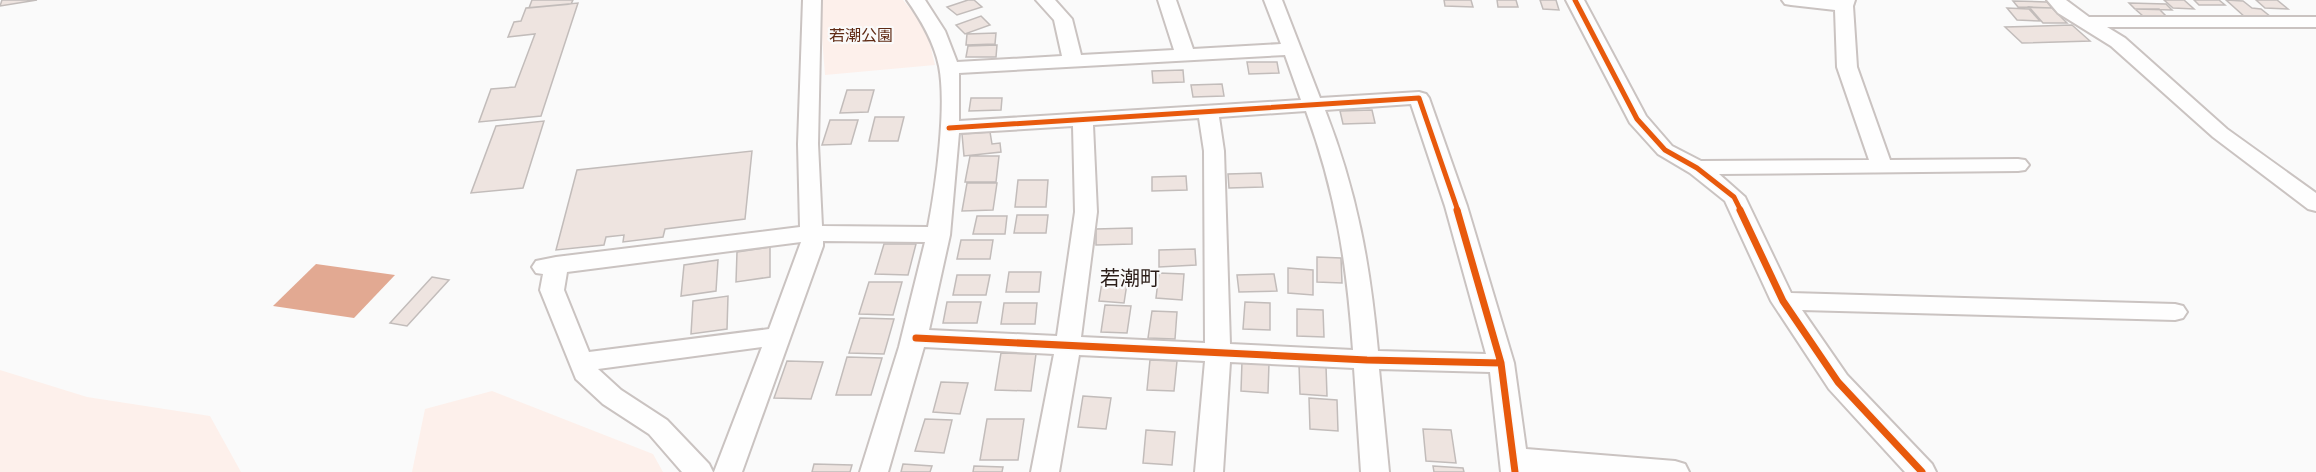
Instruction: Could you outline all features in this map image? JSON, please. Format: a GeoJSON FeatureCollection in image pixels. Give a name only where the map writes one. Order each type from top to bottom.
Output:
{"type":"FeatureCollection","features":[{"type":"Feature","properties":{"kind":"street"},"geometry":{"type":"LineString","coordinates":[[728,472],[812,246],[808,144],[812,0]]}},
{"type":"Feature","properties":{"kind":"street"},"geometry":{"type":"LineString","coordinates":[[874,472],[916,338],[939,235],[949,128],[948,68],[940,39],[916,0]]}},
{"type":"Feature","properties":{"kind":"street"},"geometry":{"type":"LineString","coordinates":[[1045,0],[1063,19],[1073,61]]}},
{"type":"Feature","properties":{"kind":"street"},"geometry":{"type":"LineString","coordinates":[[1167,0],[1185,55]]}},
{"type":"Feature","properties":{"kind":"street"},"geometry":{"type":"LineString","coordinates":[[1273,0],[1337,171],[1348,213],[1360,282],[1375,472]]}},
{"type":"Feature","properties":{"kind":"street"},"geometry":{"type":"LineString","coordinates":[[1575,0],[1636,118],[1665,150],[1697,168],[1734,197],[1783,301],[1838,382],[1922,472]]}},
{"type":"Feature","properties":{"kind":"street"},"geometry":{"type":"LineString","coordinates":[[1791,0],[1845,3],[1847,67],[1882,168]]}},
{"type":"Feature","properties":{"kind":"street"},"geometry":{"type":"LineString","coordinates":[[2056,0],[2084,22],[2118,42],[2220,133],[2316,204]]}},
{"type":"Feature","properties":{"kind":"street"},"geometry":{"type":"LineString","coordinates":[[2084,22],[2316,22]]}},
{"type":"Feature","properties":{"kind":"street"},"geometry":{"type":"LineString","coordinates":[[948,68],[1292,49]]}},
{"type":"Feature","properties":{"kind":"street"},"geometry":{"type":"LineString","coordinates":[[949,128],[1419,98],[1456,206],[1501,363],[1514,466],[1675,472]]}},
{"type":"Feature","properties":{"kind":"street"},"geometry":{"type":"LineString","coordinates":[[1208,113],[1214,151],[1218,352],[1209,472]]}},
{"type":"Feature","properties":{"kind":"street"},"geometry":{"type":"LineString","coordinates":[[1045,472],[1068,345],[1086,212],[1083,120]]}},
{"type":"Feature","properties":{"kind":"street"},"geometry":{"type":"LineString","coordinates":[[1697,168],[2018,165]]}},
{"type":"Feature","properties":{"kind":"street"},"geometry":{"type":"LineString","coordinates":[[699,472],[658,427],[612,397],[585,372],[552,290],[550,266],[812,233],[939,235]]}},
{"type":"Feature","properties":{"kind":"street"},"geometry":{"type":"LineString","coordinates":[[1783,301],[2175,312]]}},
{"type":"Feature","properties":{"kind":"street"},"geometry":{"type":"LineString","coordinates":[[580,362],[780,336]]}},
{"type":"Feature","properties":{"kind":"street"},"geometry":{"type":"LineString","coordinates":[[916,338],[1367,360],[1501,363]]}},
{"type":"Feature","properties":{"kind":"green space","name":"若潮公園"},"geometry":{"type":"Polygon","coordinates":[[[819,0],[903,0],[926,28],[935,65],[825,75],[819,0]]]}},
{"type":"Feature","properties":{"kind":"green space"},"geometry":{"type":"Polygon","coordinates":[[[0,370],[87,397],[210,416],[241,472],[0,472],[0,370]]]}},
{"type":"Feature","properties":{"kind":"green space"},"geometry":{"type":"Polygon","coordinates":[[[492,391],[653,454],[663,472],[412,472],[425,409],[492,391]]]}},
{"type":"Feature","properties":{"kind":"shaded area"},"geometry":{"type":"Polygon","coordinates":[[[316,264],[395,275],[354,318],[273,306],[316,264]]]}},
{"type":"Feature","properties":{"kind":"building"},"geometry":{"type":"Polygon","coordinates":[[[2,0],[37,0],[0,6],[2,0]]]}},
{"type":"Feature","properties":{"kind":"building"},"geometry":{"type":"Polygon","coordinates":[[[532,0],[573,0],[571,4],[529,8],[532,0]]]}},
{"type":"Feature","properties":{"kind":"building"},"geometry":{"type":"Polygon","coordinates":[[[974,0],[982,7],[957,15],[947,7],[974,0]]]}},
{"type":"Feature","properties":{"kind":"building"},"geometry":{"type":"Polygon","coordinates":[[[1444,0],[1471,0],[1473,7],[1445,6],[1444,0]]]}},
{"type":"Feature","properties":{"kind":"building"},"geometry":{"type":"Polygon","coordinates":[[[1497,0],[1516,0],[1518,7],[1498,7],[1497,0]]]}},
{"type":"Feature","properties":{"kind":"building"},"geometry":{"type":"Polygon","coordinates":[[[1540,0],[1556,0],[1559,10],[1543,9],[1540,0]]]}},
{"type":"Feature","properties":{"kind":"building"},"geometry":{"type":"Polygon","coordinates":[[[2164,0],[2184,0],[2194,9],[2173,8],[2164,0]]]}},
{"type":"Feature","properties":{"kind":"building"},"geometry":{"type":"Polygon","coordinates":[[[2194,0],[2219,0],[2225,5],[2199,5],[2194,0]]]}},
{"type":"Feature","properties":{"kind":"building"},"geometry":{"type":"Polygon","coordinates":[[[2226,0],[2243,1],[2252,8],[2261,9],[2271,17],[2245,17],[2226,0]]]}},
{"type":"Feature","properties":{"kind":"building"},"geometry":{"type":"Polygon","coordinates":[[[2256,0],[2277,0],[2288,9],[2265,8],[2256,0]]]}},
{"type":"Feature","properties":{"kind":"building"},"geometry":{"type":"Polygon","coordinates":[[[2013,1],[2047,2],[2052,8],[2018,7],[2013,1]]]}},
{"type":"Feature","properties":{"kind":"building"},"geometry":{"type":"Polygon","coordinates":[[[578,3],[541,116],[479,122],[491,89],[515,87],[535,34],[508,37],[514,22],[521,21],[526,8],[578,3]]]}},
{"type":"Feature","properties":{"kind":"building"},"geometry":{"type":"Polygon","coordinates":[[[2129,3],[2166,4],[2172,10],[2135,9],[2129,3]]]}},
{"type":"Feature","properties":{"kind":"building"},"geometry":{"type":"Polygon","coordinates":[[[2029,7],[2052,8],[2067,23],[2043,23],[2029,7]]]}},
{"type":"Feature","properties":{"kind":"building"},"geometry":{"type":"Polygon","coordinates":[[[2007,8],[2029,9],[2040,21],[2017,20],[2007,8]]]}},
{"type":"Feature","properties":{"kind":"building"},"geometry":{"type":"Polygon","coordinates":[[[2135,9],[2159,9],[2167,17],[2143,16],[2135,9]]]}},
{"type":"Feature","properties":{"kind":"building"},"geometry":{"type":"Polygon","coordinates":[[[981,16],[990,25],[965,34],[956,25],[981,16]]]}},
{"type":"Feature","properties":{"kind":"building"},"geometry":{"type":"Polygon","coordinates":[[[2072,25],[2090,41],[2022,43],[2005,27],[2072,25]]]}},
{"type":"Feature","properties":{"kind":"building"},"geometry":{"type":"Polygon","coordinates":[[[996,33],[995,44],[966,45],[967,34],[996,33]]]}},
{"type":"Feature","properties":{"kind":"building"},"geometry":{"type":"Polygon","coordinates":[[[997,45],[996,57],[966,57],[968,46],[997,45]]]}},
{"type":"Feature","properties":{"kind":"building"},"geometry":{"type":"Polygon","coordinates":[[[1247,62],[1277,62],[1279,73],[1249,74],[1247,62]]]}},
{"type":"Feature","properties":{"kind":"building"},"geometry":{"type":"Polygon","coordinates":[[[1183,70],[1184,82],[1153,83],[1152,71],[1183,70]]]}},
{"type":"Feature","properties":{"kind":"building"},"geometry":{"type":"Polygon","coordinates":[[[1222,84],[1224,96],[1193,97],[1191,85],[1222,84]]]}},
{"type":"Feature","properties":{"kind":"building"},"geometry":{"type":"Polygon","coordinates":[[[847,90],[874,90],[868,112],[840,113],[847,90]]]}},
{"type":"Feature","properties":{"kind":"building"},"geometry":{"type":"Polygon","coordinates":[[[971,98],[1002,98],[1001,110],[969,111],[971,98]]]}},
{"type":"Feature","properties":{"kind":"building"},"geometry":{"type":"Polygon","coordinates":[[[1372,110],[1375,123],[1343,124],[1340,111],[1372,110]]]}},
{"type":"Feature","properties":{"kind":"building"},"geometry":{"type":"Polygon","coordinates":[[[875,117],[904,117],[898,141],[869,141],[875,117]]]}},
{"type":"Feature","properties":{"kind":"building"},"geometry":{"type":"Polygon","coordinates":[[[830,120],[858,120],[851,144],[822,145],[830,120]]]}},
{"type":"Feature","properties":{"kind":"building"},"geometry":{"type":"Polygon","coordinates":[[[544,121],[523,188],[471,193],[496,126],[544,121]]]}},
{"type":"Feature","properties":{"kind":"building"},"geometry":{"type":"Polygon","coordinates":[[[990,132],[992,144],[1000,143],[1001,152],[964,156],[962,134],[990,132]]]}},
{"type":"Feature","properties":{"kind":"building"},"geometry":{"type":"Polygon","coordinates":[[[752,151],[745,219],[665,229],[663,237],[623,242],[624,235],[606,237],[604,245],[556,250],[577,170],[752,151]]]}},
{"type":"Feature","properties":{"kind":"building"},"geometry":{"type":"Polygon","coordinates":[[[970,156],[999,156],[996,182],[965,182],[970,156]]]}},
{"type":"Feature","properties":{"kind":"building"},"geometry":{"type":"Polygon","coordinates":[[[1261,173],[1263,187],[1229,188],[1228,174],[1261,173]]]}},
{"type":"Feature","properties":{"kind":"building"},"geometry":{"type":"Polygon","coordinates":[[[1186,176],[1187,190],[1152,191],[1152,177],[1186,176]]]}},
{"type":"Feature","properties":{"kind":"building"},"geometry":{"type":"Polygon","coordinates":[[[1018,180],[1048,180],[1046,207],[1015,207],[1018,180]]]}},
{"type":"Feature","properties":{"kind":"building"},"geometry":{"type":"Polygon","coordinates":[[[967,183],[997,183],[993,210],[962,211],[967,183]]]}},
{"type":"Feature","properties":{"kind":"building"},"geometry":{"type":"Polygon","coordinates":[[[1017,215],[1048,215],[1046,233],[1014,233],[1017,215]]]}},
{"type":"Feature","properties":{"kind":"building"},"geometry":{"type":"Polygon","coordinates":[[[977,216],[1007,216],[1005,234],[973,234],[977,216]]]}},
{"type":"Feature","properties":{"kind":"building"},"geometry":{"type":"Polygon","coordinates":[[[1132,228],[1132,244],[1096,245],[1096,229],[1132,228]]]}},
{"type":"Feature","properties":{"kind":"building"},"geometry":{"type":"Polygon","coordinates":[[[961,240],[993,240],[990,259],[957,259],[961,240]]]}},
{"type":"Feature","properties":{"kind":"building"},"geometry":{"type":"Polygon","coordinates":[[[884,244],[916,244],[908,275],[875,274],[884,244]]]}},
{"type":"Feature","properties":{"kind":"building"},"geometry":{"type":"Polygon","coordinates":[[[770,247],[770,277],[736,282],[737,252],[770,247]]]}},
{"type":"Feature","properties":{"kind":"building"},"geometry":{"type":"Polygon","coordinates":[[[1195,249],[1196,265],[1159,267],[1159,250],[1195,249]]]}},
{"type":"Feature","properties":{"kind":"building"},"geometry":{"type":"Polygon","coordinates":[[[1317,257],[1341,258],[1342,283],[1317,282],[1317,257]]]}},
{"type":"Feature","properties":{"kind":"building"},"geometry":{"type":"Polygon","coordinates":[[[718,260],[716,291],[681,296],[684,265],[718,260]]]}},
{"type":"Feature","properties":{"kind":"building"},"geometry":{"type":"Polygon","coordinates":[[[1288,268],[1313,270],[1313,295],[1288,293],[1288,268]]]}},
{"type":"Feature","properties":{"kind":"building"},"geometry":{"type":"Polygon","coordinates":[[[1009,272],[1041,272],[1039,292],[1006,292],[1009,272]]]}},
{"type":"Feature","properties":{"kind":"building"},"geometry":{"type":"Polygon","coordinates":[[[1159,273],[1184,274],[1182,300],[1156,298],[1159,273]]]}},
{"type":"Feature","properties":{"kind":"building"},"geometry":{"type":"Polygon","coordinates":[[[1274,274],[1277,291],[1239,292],[1237,275],[1274,274]]]}},
{"type":"Feature","properties":{"kind":"building"},"geometry":{"type":"Polygon","coordinates":[[[957,275],[990,275],[986,295],[953,295],[957,275]]]}},
{"type":"Feature","properties":{"kind":"building"},"geometry":{"type":"Polygon","coordinates":[[[1103,276],[1128,277],[1124,303],[1099,301],[1103,276]]]}},
{"type":"Feature","properties":{"kind":"building"},"geometry":{"type":"Polygon","coordinates":[[[432,277],[449,280],[407,326],[390,323],[432,277]]]}},
{"type":"Feature","properties":{"kind":"building"},"geometry":{"type":"Polygon","coordinates":[[[869,282],[902,282],[893,315],[859,314],[869,282]]]}},
{"type":"Feature","properties":{"kind":"building"},"geometry":{"type":"Polygon","coordinates":[[[728,296],[727,329],[691,334],[693,301],[728,296]]]}},
{"type":"Feature","properties":{"kind":"building"},"geometry":{"type":"Polygon","coordinates":[[[947,302],[981,302],[977,323],[943,323],[947,302]]]}},
{"type":"Feature","properties":{"kind":"building"},"geometry":{"type":"Polygon","coordinates":[[[1245,302],[1270,303],[1270,330],[1243,329],[1245,302]]]}},
{"type":"Feature","properties":{"kind":"building"},"geometry":{"type":"Polygon","coordinates":[[[1004,303],[1037,303],[1035,324],[1001,324],[1004,303]]]}},
{"type":"Feature","properties":{"kind":"building"},"geometry":{"type":"Polygon","coordinates":[[[1105,305],[1131,306],[1127,333],[1101,332],[1105,305]]]}},
{"type":"Feature","properties":{"kind":"building"},"geometry":{"type":"Polygon","coordinates":[[[1297,309],[1323,310],[1324,337],[1297,336],[1297,309]]]}},
{"type":"Feature","properties":{"kind":"building"},"geometry":{"type":"Polygon","coordinates":[[[1152,311],[1177,312],[1175,339],[1148,338],[1152,311]]]}},
{"type":"Feature","properties":{"kind":"building"},"geometry":{"type":"Polygon","coordinates":[[[860,318],[894,319],[884,354],[849,353],[860,318]]]}},
{"type":"Feature","properties":{"kind":"building"},"geometry":{"type":"Polygon","coordinates":[[[1001,353],[1036,354],[1031,391],[995,390],[1001,353]]]}},
{"type":"Feature","properties":{"kind":"building"},"geometry":{"type":"Polygon","coordinates":[[[847,357],[882,358],[871,395],[836,395],[847,357]]]}},
{"type":"Feature","properties":{"kind":"building"},"geometry":{"type":"Polygon","coordinates":[[[1150,360],[1177,361],[1174,391],[1147,390],[1150,360]]]}},
{"type":"Feature","properties":{"kind":"building"},"geometry":{"type":"Polygon","coordinates":[[[787,361],[823,362],[811,399],[774,398],[787,361]]]}},
{"type":"Feature","properties":{"kind":"building"},"geometry":{"type":"Polygon","coordinates":[[[1242,361],[1269,363],[1268,393],[1241,391],[1242,361]]]}},
{"type":"Feature","properties":{"kind":"building"},"geometry":{"type":"Polygon","coordinates":[[[1299,364],[1326,366],[1327,396],[1300,394],[1299,364]]]}},
{"type":"Feature","properties":{"kind":"building"},"geometry":{"type":"Polygon","coordinates":[[[941,382],[968,383],[960,414],[933,412],[941,382]]]}},
{"type":"Feature","properties":{"kind":"building"},"geometry":{"type":"Polygon","coordinates":[[[1083,396],[1111,398],[1106,429],[1078,427],[1083,396]]]}},
{"type":"Feature","properties":{"kind":"building"},"geometry":{"type":"Polygon","coordinates":[[[1309,398],[1337,400],[1338,431],[1310,429],[1309,398]]]}},
{"type":"Feature","properties":{"kind":"building"},"geometry":{"type":"Polygon","coordinates":[[[925,419],[952,420],[944,453],[915,451],[925,419]]]}},
{"type":"Feature","properties":{"kind":"building"},"geometry":{"type":"Polygon","coordinates":[[[987,419],[1024,419],[1018,460],[980,460],[987,419]]]}},
{"type":"Feature","properties":{"kind":"building"},"geometry":{"type":"Polygon","coordinates":[[[1423,429],[1451,430],[1456,463],[1426,461],[1423,429]]]}},
{"type":"Feature","properties":{"kind":"building"},"geometry":{"type":"Polygon","coordinates":[[[1146,430],[1175,432],[1172,465],[1143,463],[1146,430]]]}},
{"type":"Feature","properties":{"kind":"building"},"geometry":{"type":"Polygon","coordinates":[[[814,464],[852,465],[850,472],[812,472],[814,464]]]}},
{"type":"Feature","properties":{"kind":"building"},"geometry":{"type":"Polygon","coordinates":[[[903,464],[932,466],[930,472],[901,472],[903,464]]]}},
{"type":"Feature","properties":{"kind":"building"},"geometry":{"type":"Polygon","coordinates":[[[974,466],[1003,467],[1002,472],[973,472],[974,466]]]}},
{"type":"Feature","properties":{"kind":"building"},"geometry":{"type":"Polygon","coordinates":[[[1433,466],[1463,468],[1464,472],[1434,472],[1433,466]]]}},
{"type":"Feature","properties":{"kind":"cycle path"},"geometry":{"type":"LineString","coordinates":[[1575,0],[1637,119],[1665,150],[1697,168],[1734,197],[1783,301],[1838,382],[1922,472]]}},
{"type":"Feature","properties":{"kind":"cycle path"},"geometry":{"type":"LineString","coordinates":[[949,128],[1419,98],[1456,206],[1501,363],[1515,472]]}},
{"type":"Feature","properties":{"kind":"cycle path"},"geometry":{"type":"LineString","coordinates":[[916,338],[1367,360],[1501,363]]}},
{"type":"Feature","properties":{"kind":"district","name":"若潮町"},"geometry":{"type":"Point","coordinates":[1130,278]}}]}
